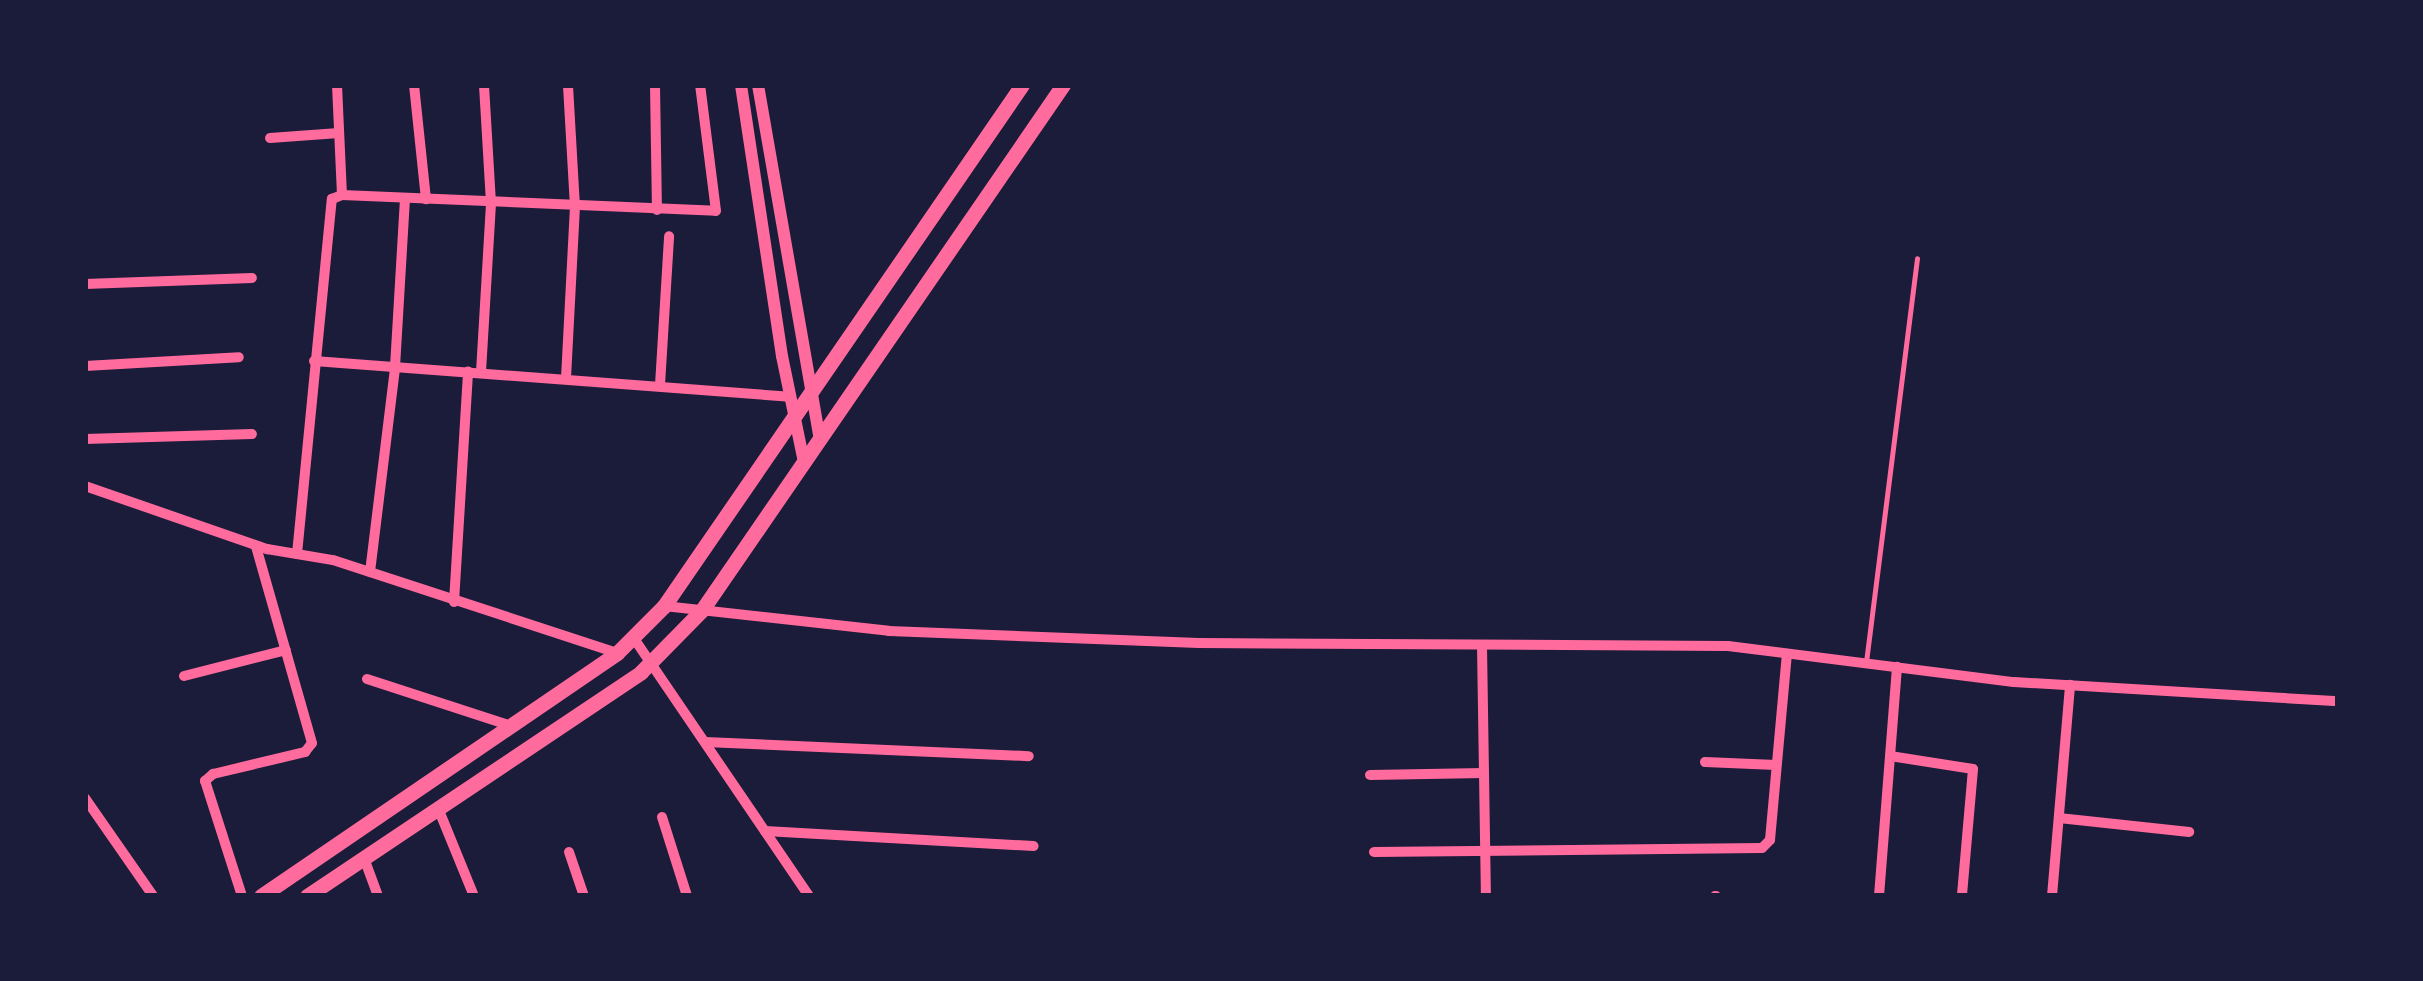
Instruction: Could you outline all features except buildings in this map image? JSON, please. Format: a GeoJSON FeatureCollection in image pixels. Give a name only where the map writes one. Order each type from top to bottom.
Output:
{"type":"FeatureCollection","features":[{"type":"Feature","properties":{"kind":"main road"},"geometry":{"type":"LineString","coordinates":[[261,896],[617,653],[664,606],[792,406],[809,395],[1022,85]]}},
{"type":"Feature","properties":{"kind":"main road"},"geometry":{"type":"LineString","coordinates":[[307,896],[652,663],[702,610],[1063,85]]}},
{"type":"Feature","properties":{"kind":"street"},"geometry":{"type":"LineString","coordinates":[[337,85],[342,194]]}},
{"type":"Feature","properties":{"kind":"street"},"geometry":{"type":"LineString","coordinates":[[414,85],[426,199]]}},
{"type":"Feature","properties":{"kind":"street"},"geometry":{"type":"LineString","coordinates":[[481,372],[491,203],[484,85]]}},
{"type":"Feature","properties":{"kind":"street"},"geometry":{"type":"LineString","coordinates":[[566,378],[575,207],[568,85]]}},
{"type":"Feature","properties":{"kind":"street"},"geometry":{"type":"LineString","coordinates":[[655,85],[658,210]]}},
{"type":"Feature","properties":{"kind":"street"},"geometry":{"type":"LineString","coordinates":[[297,554],[332,199],[342,194],[716,211],[700,85]]}},
{"type":"Feature","properties":{"kind":"street"},"geometry":{"type":"LineString","coordinates":[[741,85],[804,462]]}},
{"type":"Feature","properties":{"kind":"street"},"geometry":{"type":"LineString","coordinates":[[758,85],[809,395],[820,439]]}},
{"type":"Feature","properties":{"kind":"street"},"geometry":{"type":"LineString","coordinates":[[270,138],[339,134]]}},
{"type":"Feature","properties":{"kind":"street"},"geometry":{"type":"LineString","coordinates":[[370,572],[395,367],[405,198]]}},
{"type":"Feature","properties":{"kind":"street"},"geometry":{"type":"LineString","coordinates":[[660,385],[668,236]]}},
{"type":"Feature","properties":{"kind":"street"},"geometry":{"type":"LineString","coordinates":[[85,284],[252,278]]}},
{"type":"Feature","properties":{"kind":"street"},"geometry":{"type":"LineString","coordinates":[[85,366],[239,357]]}},
{"type":"Feature","properties":{"kind":"street"},"geometry":{"type":"LineString","coordinates":[[314,361],[660,385],[792,406]]}},
{"type":"Feature","properties":{"kind":"street"},"geometry":{"type":"LineString","coordinates":[[454,602],[468,372]]}},
{"type":"Feature","properties":{"kind":"street"},"geometry":{"type":"LineString","coordinates":[[85,439],[252,434]]}},
{"type":"Feature","properties":{"kind":"street"},"geometry":{"type":"LineString","coordinates":[[85,486],[256,546],[370,572],[617,653]]}},
{"type":"Feature","properties":{"kind":"street"},"geometry":{"type":"LineString","coordinates":[[242,896],[205,782],[213,774],[312,747],[256,546]]}},
{"type":"Feature","properties":{"kind":"street"},"geometry":{"type":"LineString","coordinates":[[664,606],[889,631],[1482,646],[1728,646],[2070,685],[2338,701]]}},
{"type":"Feature","properties":{"kind":"street"},"geometry":{"type":"LineString","coordinates":[[634,637],[809,896]]}},
{"type":"Feature","properties":{"kind":"street"},"geometry":{"type":"LineString","coordinates":[[1482,646],[1486,896]]}},
{"type":"Feature","properties":{"kind":"street"},"geometry":{"type":"LineString","coordinates":[[184,676],[286,650]]}},
{"type":"Feature","properties":{"kind":"street"},"geometry":{"type":"LineString","coordinates":[[1374,852],[1762,848],[1770,840],[1787,654]]}},
{"type":"Feature","properties":{"kind":"street"},"geometry":{"type":"LineString","coordinates":[[1880,896],[1897,668]]}},
{"type":"Feature","properties":{"kind":"street"},"geometry":{"type":"LineString","coordinates":[[367,679],[512,726]]}},
{"type":"Feature","properties":{"kind":"street"},"geometry":{"type":"LineString","coordinates":[[2052,896],[2070,685]]}},
{"type":"Feature","properties":{"kind":"street"},"geometry":{"type":"LineString","coordinates":[[705,742],[1030,756]]}},
{"type":"Feature","properties":{"kind":"street"},"geometry":{"type":"LineString","coordinates":[[1890,756],[1968,764],[1973,769],[1962,896]]}},
{"type":"Feature","properties":{"kind":"street"},"geometry":{"type":"LineString","coordinates":[[1705,762],[1776,766]]}},
{"type":"Feature","properties":{"kind":"street"},"geometry":{"type":"LineString","coordinates":[[1370,775],[1484,773]]}},
{"type":"Feature","properties":{"kind":"street"},"geometry":{"type":"LineString","coordinates":[[85,798],[153,896]]}},
{"type":"Feature","properties":{"kind":"street"},"geometry":{"type":"LineString","coordinates":[[438,808],[474,896]]}},
{"type":"Feature","properties":{"kind":"street"},"geometry":{"type":"LineString","coordinates":[[662,818],[687,896]]}},
{"type":"Feature","properties":{"kind":"street"},"geometry":{"type":"LineString","coordinates":[[2059,818],[2189,832]]}},
{"type":"Feature","properties":{"kind":"street"},"geometry":{"type":"LineString","coordinates":[[766,831],[1034,846]]}},
{"type":"Feature","properties":{"kind":"street"},"geometry":{"type":"LineString","coordinates":[[570,852],[584,896]]}},
{"type":"Feature","properties":{"kind":"street"},"geometry":{"type":"LineString","coordinates":[[364,858],[378,896]]}},
{"type":"Feature","properties":{"kind":"lane"},"geometry":{"type":"LineString","coordinates":[[1866,664],[1918,258]]}}]}
